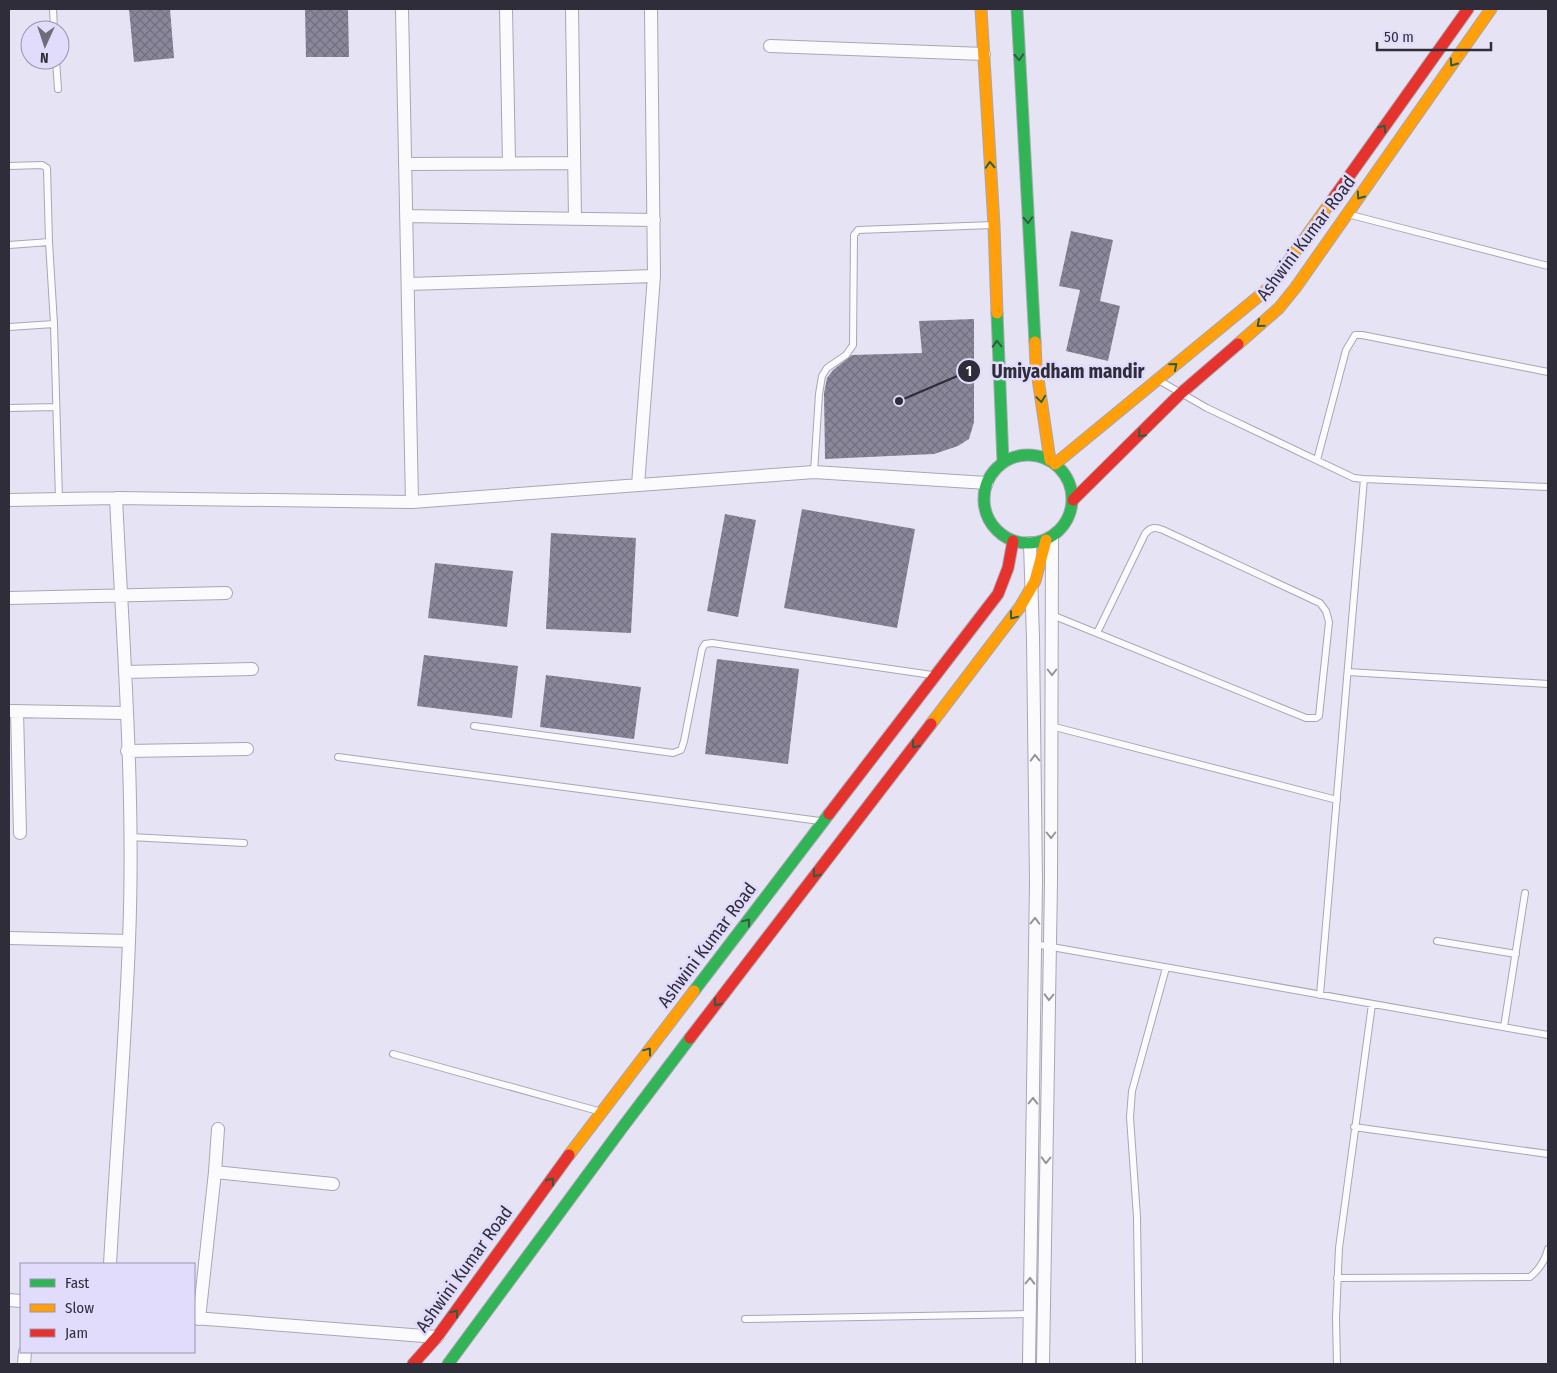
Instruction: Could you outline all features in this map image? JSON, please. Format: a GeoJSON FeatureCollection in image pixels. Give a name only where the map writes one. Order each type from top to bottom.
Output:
{"type":"FeatureCollection","features":[{"type":"Feature","properties":{"kind":"main road"},"geometry":{"type":"LineString","coordinates":[[981,9],[994,225],[1003,462]]}},
{"type":"Feature","properties":{"kind":"main road"},"geometry":{"type":"LineString","coordinates":[[1017,9],[1036,365],[1052,462]]}},
{"type":"Feature","properties":{"kind":"main road","name":"Ashwini Kumar Road"},"geometry":{"type":"LineString","coordinates":[[1052,462],[1157,380],[1270,287],[1468,9]]}},
{"type":"Feature","properties":{"kind":"main road","name":"Ashwini Kumar Road"},"geometry":{"type":"LineString","coordinates":[[1073,500],[1180,394],[1279,308],[1296,287],[1490,9]]}},
{"type":"Feature","properties":{"kind":"main road"},"geometry":{"type":"LineString","coordinates":[[1038,456],[1052,462],[1067,477],[1073,500],[1071,512],[1065,524],[1049,538],[1030,543],[1013,541],[1000,534],[991,523],[985,510],[984,497],[987,483],[993,472],[1003,462],[1014,457],[1038,456]]}},
{"type":"Feature","properties":{"kind":"main road"},"geometry":{"type":"LineString","coordinates":[[448,1364],[622,1128],[1020,607],[1032,586],[1049,538]]}},
{"type":"Feature","properties":{"kind":"main road","name":"Ashwini Kumar Road"},"geometry":{"type":"LineString","coordinates":[[414,1364],[437,1337],[601,1112],[998,594],[1008,568],[1013,541]]}},
{"type":"Feature","properties":{"kind":"street"},"geometry":{"type":"LineString","coordinates":[[402,9],[412,502]]}},
{"type":"Feature","properties":{"kind":"street"},"geometry":{"type":"LineString","coordinates":[[506,9],[509,163]]}},
{"type":"Feature","properties":{"kind":"street"},"geometry":{"type":"LineString","coordinates":[[572,9],[575,219]]}},
{"type":"Feature","properties":{"kind":"street"},"geometry":{"type":"LineString","coordinates":[[638,485],[654,276],[651,9]]}},
{"type":"Feature","properties":{"kind":"street"},"geometry":{"type":"LineString","coordinates":[[770,46],[984,54]]}},
{"type":"Feature","properties":{"kind":"street"},"geometry":{"type":"LineString","coordinates":[[405,164],[574,163]]}},
{"type":"Feature","properties":{"kind":"street"},"geometry":{"type":"LineString","coordinates":[[406,216],[654,220]]}},
{"type":"Feature","properties":{"kind":"street"},"geometry":{"type":"LineString","coordinates":[[408,284],[654,276]]}},
{"type":"Feature","properties":{"kind":"street"},"geometry":{"type":"LineString","coordinates":[[9,500],[116,498],[412,502],[814,472],[987,483]]}},
{"type":"Feature","properties":{"kind":"street"},"geometry":{"type":"LineString","coordinates":[[110,1263],[129,941],[130,837],[128,751],[116,498]]}},
{"type":"Feature","properties":{"kind":"street"},"geometry":{"type":"LineString","coordinates":[[1043,1364],[1050,947],[1052,615],[1049,538]]}},
{"type":"Feature","properties":{"kind":"street"},"geometry":{"type":"LineString","coordinates":[[1029,1364],[1036,882],[1030,543]]}},
{"type":"Feature","properties":{"kind":"street"},"geometry":{"type":"LineString","coordinates":[[9,598],[226,593]]}},
{"type":"Feature","properties":{"kind":"street"},"geometry":{"type":"LineString","coordinates":[[124,672],[252,669]]}},
{"type":"Feature","properties":{"kind":"street"},"geometry":{"type":"LineString","coordinates":[[20,833],[13,711],[126,713]]}},
{"type":"Feature","properties":{"kind":"street"},"geometry":{"type":"LineString","coordinates":[[128,751],[247,749]]}},
{"type":"Feature","properties":{"kind":"street"},"geometry":{"type":"LineString","coordinates":[[9,938],[129,941]]}},
{"type":"Feature","properties":{"kind":"street"},"geometry":{"type":"LineString","coordinates":[[218,1129],[215,1172],[196,1318],[437,1337]]}},
{"type":"Feature","properties":{"kind":"street"},"geometry":{"type":"LineString","coordinates":[[215,1172],[333,1184]]}},
{"type":"Feature","properties":{"kind":"lane"},"geometry":{"type":"LineString","coordinates":[[57,70],[58,89]]}},
{"type":"Feature","properties":{"kind":"lane"},"geometry":{"type":"LineString","coordinates":[[9,166],[42,165],[47,168],[59,499]]}},
{"type":"Feature","properties":{"kind":"lane"},"geometry":{"type":"LineString","coordinates":[[1347,214],[1548,266]]}},
{"type":"Feature","properties":{"kind":"lane"},"geometry":{"type":"LineString","coordinates":[[814,472],[818,394],[822,376],[827,368],[846,354],[853,345],[854,235],[858,230],[994,225]]}},
{"type":"Feature","properties":{"kind":"lane"},"geometry":{"type":"LineString","coordinates":[[9,245],[49,242]]}},
{"type":"Feature","properties":{"kind":"lane"},"geometry":{"type":"LineString","coordinates":[[9,327],[54,324]]}},
{"type":"Feature","properties":{"kind":"lane"},"geometry":{"type":"LineString","coordinates":[[1317,460],[1346,350],[1354,335],[1548,372]]}},
{"type":"Feature","properties":{"kind":"lane"},"geometry":{"type":"LineString","coordinates":[[1157,380],[1180,394],[1354,478],[1548,487]]}},
{"type":"Feature","properties":{"kind":"lane"},"geometry":{"type":"LineString","coordinates":[[9,408],[56,407]]}},
{"type":"Feature","properties":{"kind":"lane"},"geometry":{"type":"LineString","coordinates":[[1320,995],[1364,479]]}},
{"type":"Feature","properties":{"kind":"lane"},"geometry":{"type":"LineString","coordinates":[[1052,615],[1306,718],[1316,718],[1319,716],[1329,622],[1326,611],[1320,603],[1163,530],[1148,529],[1097,633]]}},
{"type":"Feature","properties":{"kind":"lane"},"geometry":{"type":"LineString","coordinates":[[474,726],[673,753],[681,750],[684,741],[702,649],[705,644],[712,643],[935,676]]}},
{"type":"Feature","properties":{"kind":"lane"},"geometry":{"type":"LineString","coordinates":[[1348,672],[1548,684]]}},
{"type":"Feature","properties":{"kind":"lane"},"geometry":{"type":"LineString","coordinates":[[1051,726],[1337,800]]}},
{"type":"Feature","properties":{"kind":"lane"},"geometry":{"type":"LineString","coordinates":[[338,757],[824,822]]}},
{"type":"Feature","properties":{"kind":"lane"},"geometry":{"type":"LineString","coordinates":[[130,837],[244,843]]}},
{"type":"Feature","properties":{"kind":"lane"},"geometry":{"type":"LineString","coordinates":[[1504,1028],[1525,893]]}},
{"type":"Feature","properties":{"kind":"lane"},"geometry":{"type":"LineString","coordinates":[[1436,941],[1516,954]]}},
{"type":"Feature","properties":{"kind":"lane"},"geometry":{"type":"LineString","coordinates":[[1035,944],[1548,1035]]}},
{"type":"Feature","properties":{"kind":"lane"},"geometry":{"type":"LineString","coordinates":[[1139,1364],[1137,1217],[1130,1117],[1132,1091],[1166,968]]}},
{"type":"Feature","properties":{"kind":"lane"},"geometry":{"type":"LineString","coordinates":[[1337,1364],[1339,1248],[1372,1004]]}},
{"type":"Feature","properties":{"kind":"lane"},"geometry":{"type":"LineString","coordinates":[[393,1054],[601,1112]]}},
{"type":"Feature","properties":{"kind":"lane"},"geometry":{"type":"LineString","coordinates":[[1354,1127],[1548,1154]]}},
{"type":"Feature","properties":{"kind":"lane"},"geometry":{"type":"LineString","coordinates":[[1337,1278],[1530,1277],[1539,1270],[1545,1260],[1548,1248]]}},
{"type":"Feature","properties":{"kind":"lane"},"geometry":{"type":"LineString","coordinates":[[744,1319],[1030,1314]]}},
{"type":"Feature","properties":{"kind":"building"},"geometry":{"type":"Polygon","coordinates":[[[129,9],[170,9],[174,58],[134,62],[129,9]]]}},
{"type":"Feature","properties":{"kind":"building"},"geometry":{"type":"Polygon","coordinates":[[[305,9],[348,9],[349,57],[306,57],[305,9]]]}},
{"type":"Feature","properties":{"kind":"building"},"geometry":{"type":"Polygon","coordinates":[[[1071,231],[1113,240],[1100,301],[1120,306],[1108,361],[1066,351],[1080,290],[1059,286],[1071,231]]]}},
{"type":"Feature","properties":{"kind":"building"},"geometry":{"type":"Polygon","coordinates":[[[974,319],[974,422],[969,439],[958,446],[934,454],[825,459],[824,393],[827,378],[833,370],[852,355],[922,353],[919,321],[974,319]]]}},
{"type":"Feature","properties":{"kind":"building"},"geometry":{"type":"Polygon","coordinates":[[[802,509],[915,529],[897,628],[784,608],[802,509]]]}},
{"type":"Feature","properties":{"kind":"building"},"geometry":{"type":"Polygon","coordinates":[[[725,514],[756,520],[738,617],[707,611],[725,514]]]}},
{"type":"Feature","properties":{"kind":"building"},"geometry":{"type":"Polygon","coordinates":[[[551,533],[636,538],[631,633],[546,629],[551,533]]]}},
{"type":"Feature","properties":{"kind":"building"},"geometry":{"type":"Polygon","coordinates":[[[435,563],[513,571],[507,627],[428,618],[435,563]]]}},
{"type":"Feature","properties":{"kind":"building"},"geometry":{"type":"Polygon","coordinates":[[[424,655],[518,666],[512,718],[417,706],[424,655]]]}},
{"type":"Feature","properties":{"kind":"building"},"geometry":{"type":"Polygon","coordinates":[[[717,659],[799,669],[788,764],[705,754],[717,659]]]}},
{"type":"Feature","properties":{"kind":"building"},"geometry":{"type":"Polygon","coordinates":[[[546,675],[641,687],[634,739],[540,727],[546,675]]]}},
{"type":"Feature","properties":{"kind":"traffic: fast"},"geometry":{"type":"LineString","coordinates":[[1017,9],[1035,342]]}},
{"type":"Feature","properties":{"kind":"traffic: fast"},"geometry":{"type":"LineString","coordinates":[[997,313],[1003,462]]}},
{"type":"Feature","properties":{"kind":"traffic: fast"},"geometry":{"type":"LineString","coordinates":[[1028,455],[1045,458],[1053,462],[1065,474],[1069,482],[1072,499],[1069,516],[1065,524],[1053,536],[1045,540],[1028,543],[1011,540],[1003,536],[991,524],[987,516],[984,499],[987,482],[991,474],[1003,462],[1011,458],[1028,455]]}},
{"type":"Feature","properties":{"kind":"traffic: fast"},"geometry":{"type":"LineString","coordinates":[[694,991],[829,814]]}},
{"type":"Feature","properties":{"kind":"traffic: fast"},"geometry":{"type":"LineString","coordinates":[[448,1364],[690,1038]]}},
{"type":"Feature","properties":{"kind":"traffic: slow"},"geometry":{"type":"LineString","coordinates":[[981,9],[994,225],[997,313]]}},
{"type":"Feature","properties":{"kind":"traffic: slow"},"geometry":{"type":"LineString","coordinates":[[1238,344],[1279,308],[1296,287],[1491,9]]}},
{"type":"Feature","properties":{"kind":"traffic: slow"},"geometry":{"type":"LineString","coordinates":[[1055,464],[1270,287],[1330,203]]}},
{"type":"Feature","properties":{"kind":"traffic: slow"},"geometry":{"type":"LineString","coordinates":[[1035,342],[1036,365],[1050,460]]}},
{"type":"Feature","properties":{"kind":"traffic: slow"},"geometry":{"type":"LineString","coordinates":[[931,724],[1020,607],[1035,581],[1046,540]]}},
{"type":"Feature","properties":{"kind":"traffic: slow"},"geometry":{"type":"LineString","coordinates":[[569,1155],[694,991]]}},
{"type":"Feature","properties":{"kind":"traffic: jam"},"geometry":{"type":"LineString","coordinates":[[1330,203],[1468,9]]}},
{"type":"Feature","properties":{"kind":"traffic: jam"},"geometry":{"type":"LineString","coordinates":[[1073,500],[1180,394],[1238,344]]}},
{"type":"Feature","properties":{"kind":"traffic: jam"},"geometry":{"type":"LineString","coordinates":[[829,814],[998,594],[1008,568],[1013,541]]}},
{"type":"Feature","properties":{"kind":"traffic: jam"},"geometry":{"type":"LineString","coordinates":[[690,1038],[931,724]]}},
{"type":"Feature","properties":{"kind":"traffic: jam"},"geometry":{"type":"LineString","coordinates":[[413,1364],[437,1337],[569,1155]]}},
{"type":"Feature","properties":{"kind":"place","name":"Umiyadham mandir"},"geometry":{"type":"Point","coordinates":[899,401]}}]}
